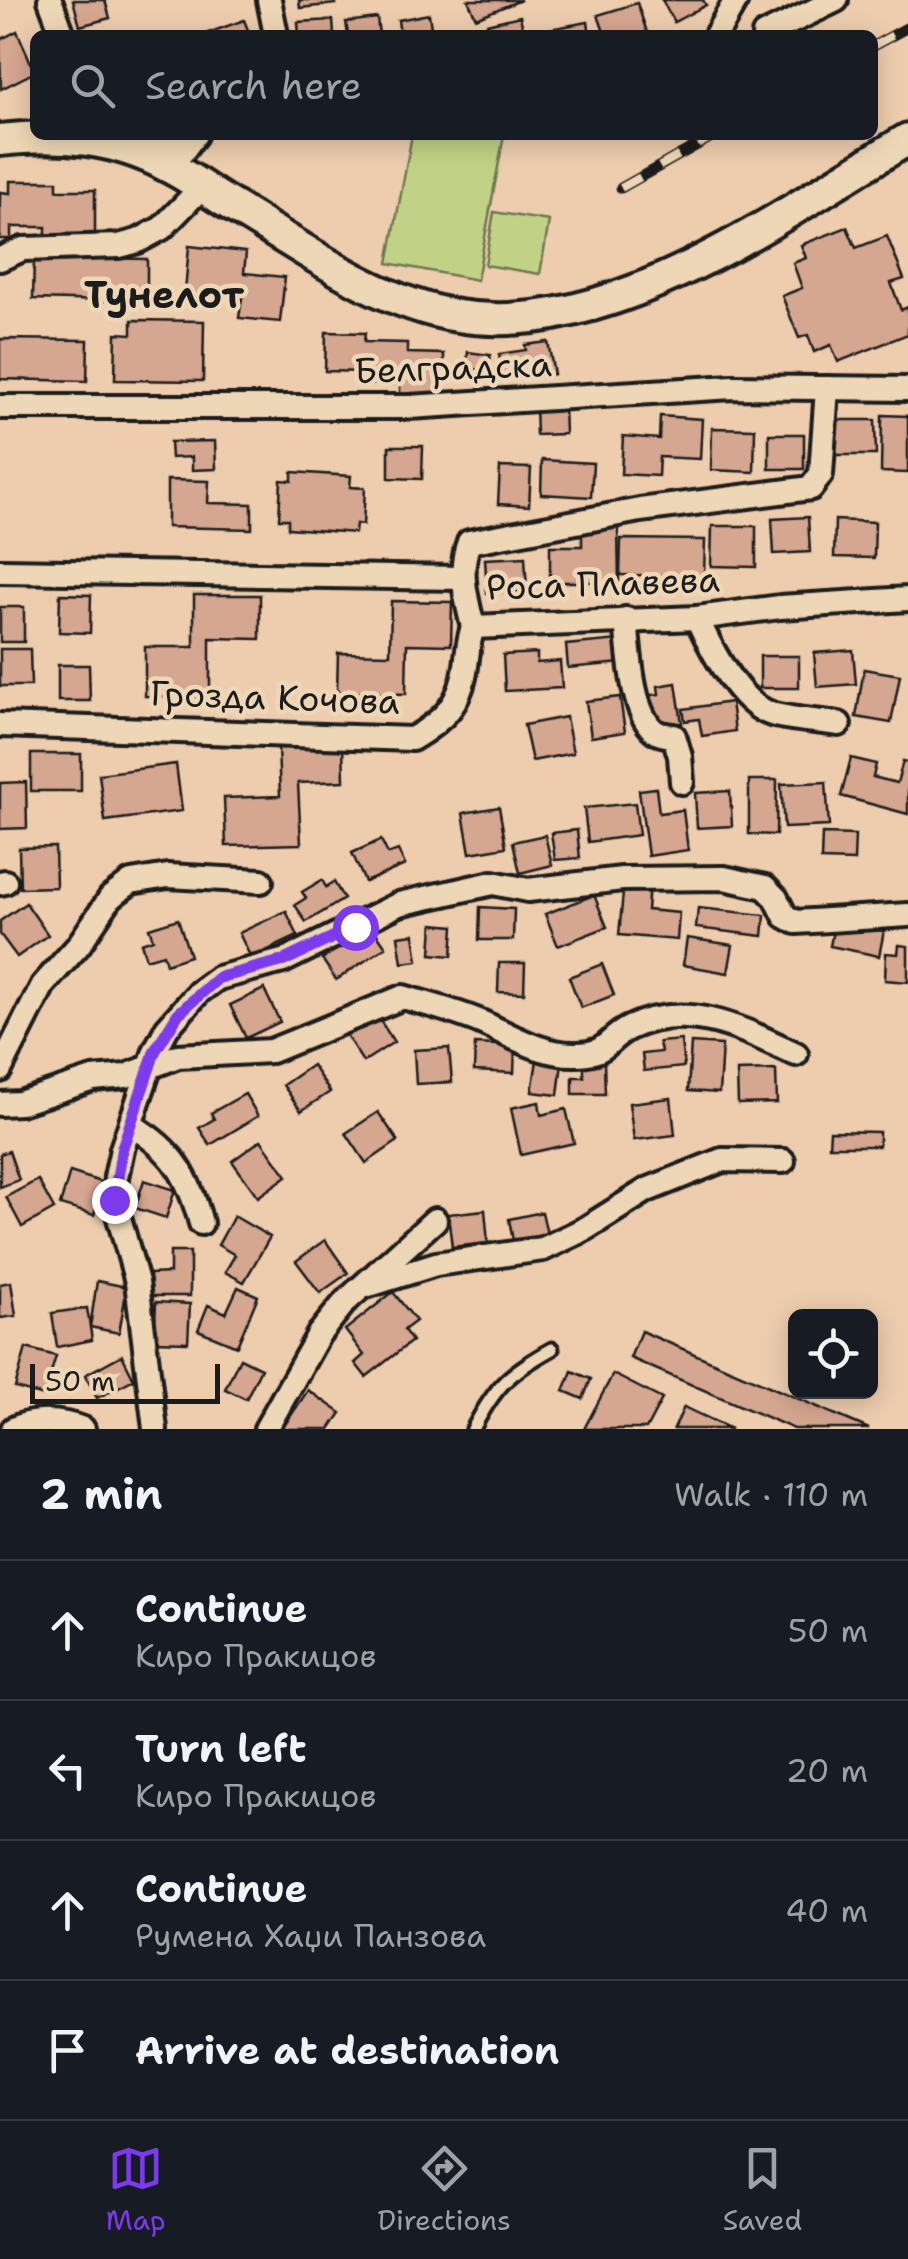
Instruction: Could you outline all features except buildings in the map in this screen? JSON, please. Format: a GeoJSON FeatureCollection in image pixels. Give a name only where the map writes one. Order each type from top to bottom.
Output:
{"type":"FeatureCollection","features":[{"type":"Feature","properties":{"kind":"main road"},"geometry":{"type":"LineString","coordinates":[[0,140],[30,138]]}},
{"type":"Feature","properties":{"kind":"main road"},"geometry":{"type":"LineString","coordinates":[[100,140],[184,149],[201,188],[337,269],[396,297],[456,316],[505,320],[560,314],[632,294],[746,235],[908,139]]}},
{"type":"Feature","properties":{"kind":"street"},"geometry":{"type":"LineString","coordinates":[[50,0],[61,30]]}},
{"type":"Feature","properties":{"kind":"street"},"geometry":{"type":"LineString","coordinates":[[269,0],[275,30]]}},
{"type":"Feature","properties":{"kind":"street"},"geometry":{"type":"LineString","coordinates":[[719,30],[736,0]]}},
{"type":"Feature","properties":{"kind":"street"},"geometry":{"type":"LineString","coordinates":[[774,30],[836,0]]}},
{"type":"Feature","properties":{"kind":"street"},"geometry":{"type":"LineString","coordinates":[[0,259],[23,248],[119,246],[138,241],[162,228],[201,188]]}},
{"type":"Feature","properties":{"kind":"street","name":"Белградска"},"geometry":{"type":"LineString","coordinates":[[0,406],[410,406],[734,387],[908,390]]}},
{"type":"Feature","properties":{"kind":"street","name":"Роса Плавева"},"geometry":{"type":"LineString","coordinates":[[826,388],[821,474],[811,488],[640,510],[469,542],[462,560],[462,578],[473,627],[697,618],[780,607],[908,599]]}},
{"type":"Feature","properties":{"kind":"street"},"geometry":{"type":"LineString","coordinates":[[0,571],[462,578]]}},
{"type":"Feature","properties":{"kind":"street"},"geometry":{"type":"LineString","coordinates":[[697,618],[709,644],[750,702],[773,715],[839,724]]}},
{"type":"Feature","properties":{"kind":"street"},"geometry":{"type":"LineString","coordinates":[[626,619],[630,660],[644,720],[658,734],[674,736],[682,782]]}},
{"type":"Feature","properties":{"kind":"street","name":"Грозда Кочова"},"geometry":{"type":"LineString","coordinates":[[0,725],[412,739],[440,722],[459,693],[473,627]]}},
{"type":"Feature","properties":{"kind":"street"},"geometry":{"type":"LineString","coordinates":[[0,1070],[43,985],[121,889],[131,882],[168,876],[261,881]]}},
{"type":"Feature","properties":{"kind":"street"},"geometry":{"type":"LineString","coordinates":[[149,1425],[137,1282],[114,1200],[122,1149],[167,1028],[199,992],[218,978],[283,961],[399,904],[472,886],[511,884],[528,890],[622,879],[724,878],[765,888],[776,898],[784,916],[796,922],[908,915]]}},
{"type":"Feature","properties":{"kind":"street"},"geometry":{"type":"LineString","coordinates":[[0,1104],[20,1103],[94,1080],[126,1076],[178,1056],[271,1052],[403,997],[480,1022],[538,1049],[573,1054],[601,1052],[626,1030],[656,1019],[694,1015],[729,1024],[796,1054]]}},
{"type":"Feature","properties":{"kind":"street"},"geometry":{"type":"LineString","coordinates":[[131,1124],[172,1156],[191,1184],[200,1223]]}},
{"type":"Feature","properties":{"kind":"street"},"geometry":{"type":"LineString","coordinates":[[366,1286],[436,1264],[543,1249],[617,1211],[647,1190],[722,1160],[784,1161]]}},
{"type":"Feature","properties":{"kind":"street"},"geometry":{"type":"LineString","coordinates":[[266,1429],[319,1334],[345,1302],[435,1220]]}},
{"type":"Feature","properties":{"kind":"street"},"geometry":{"type":"LineString","coordinates":[[12,1429],[45,1422],[82,1429]]}},
{"type":"Feature","properties":{"kind":"lane"},"geometry":{"type":"LineString","coordinates":[[472,1429],[488,1399],[514,1370],[552,1349]]}},
{"type":"Feature","properties":{"kind":"green space"},"geometry":{"type":"Polygon","coordinates":[[[411,140],[503,140],[477,280],[388,263],[411,140]]]}},
{"type":"Feature","properties":{"kind":"green space"},"geometry":{"type":"Polygon","coordinates":[[[494,212],[549,221],[540,274],[485,265],[494,212]]]}},
{"type":"Feature","properties":{"kind":"railway"},"geometry":{"type":"LineString","coordinates":[[878,43],[908,27]]}},
{"type":"Feature","properties":{"kind":"railway"},"geometry":{"type":"LineString","coordinates":[[621,188],[706,140]]}},
{"type":"Feature","properties":{"kind":"district","name":"Тунелот"},"geometry":{"type":"Point","coordinates":[164,294]}},
{"type":"Feature","properties":{"kind":"route"},"geometry":{"type":"LineString","coordinates":[[114,1200],[122,1149],[155,1051],[178,1014],[218,978],[283,961],[355,927]]}}]}
